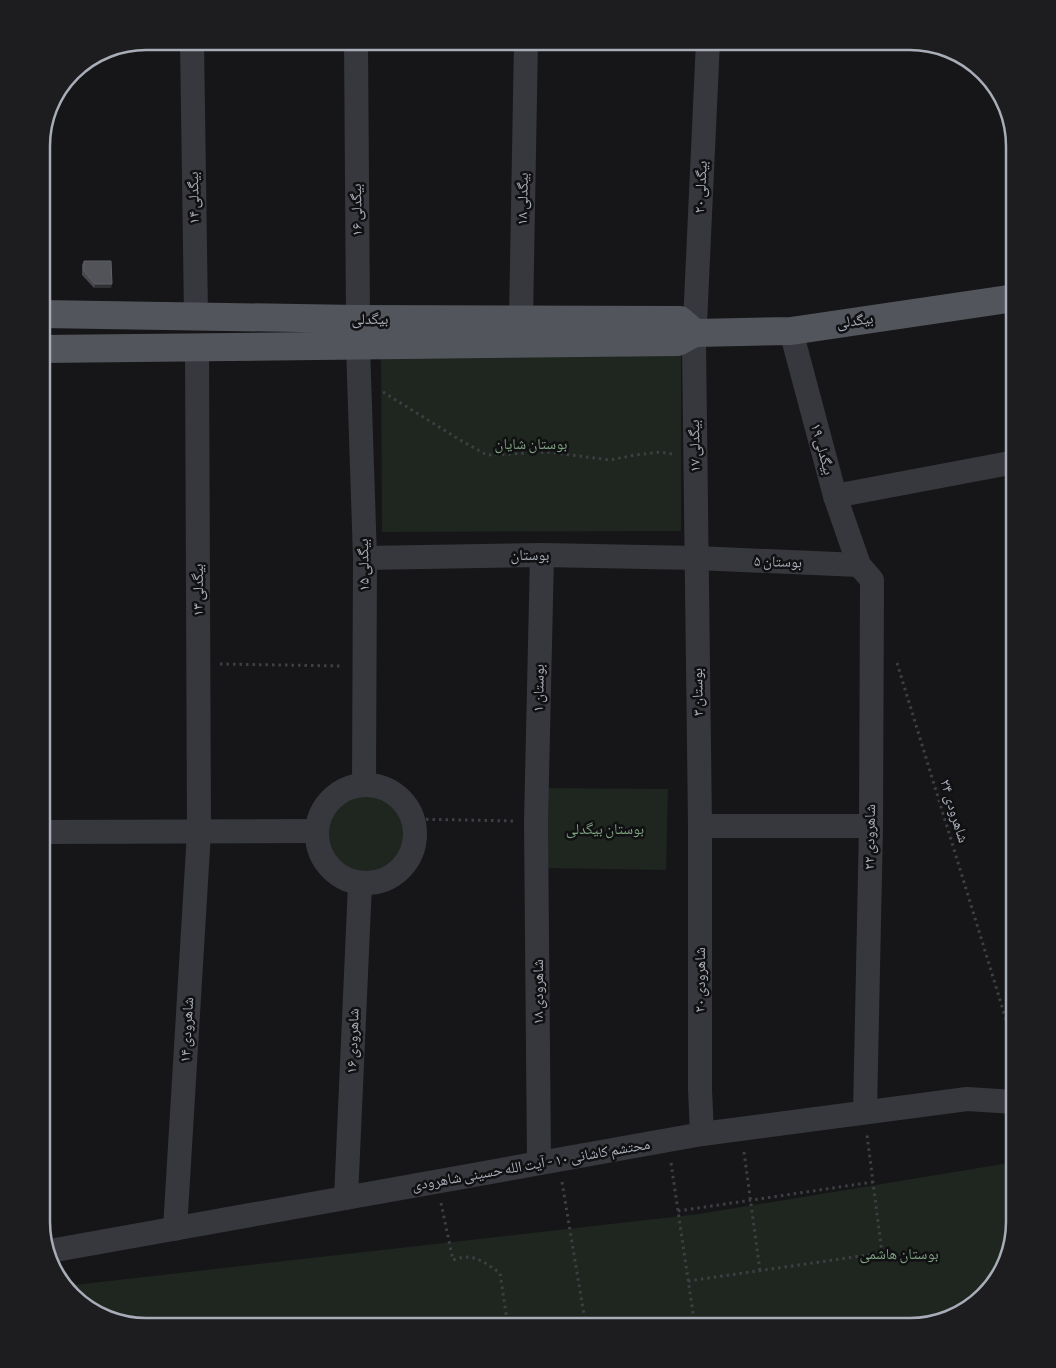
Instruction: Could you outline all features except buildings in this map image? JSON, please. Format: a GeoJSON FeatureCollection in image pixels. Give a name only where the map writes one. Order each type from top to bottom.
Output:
{"type":"FeatureCollection","features":[{"type":"Feature","properties":{"kind":"main road","name":"بیگدلی"},"geometry":{"type":"LineString","coordinates":[[50,349],[678,342],[694,333],[791,331],[1006,299]]}},
{"type":"Feature","properties":{"kind":"main road","name":"بیگدلی"},"geometry":{"type":"LineString","coordinates":[[50,314],[358,319],[680,320],[694,333]]}},
{"type":"Feature","properties":{"kind":"main road"},"geometry":{"type":"LineString","coordinates":[[196,316],[197,348]]}},
{"type":"Feature","properties":{"kind":"main road"},"geometry":{"type":"LineString","coordinates":[[358,319],[358,346]]}},
{"type":"Feature","properties":{"kind":"street","name":"بیگدلی ۱۴"},"geometry":{"type":"LineString","coordinates":[[192,50],[196,316]]}},
{"type":"Feature","properties":{"kind":"street","name":"بیگدلی ۱۶"},"geometry":{"type":"LineString","coordinates":[[356,50],[358,319]]}},
{"type":"Feature","properties":{"kind":"street","name":"بیگدلی ۱۸"},"geometry":{"type":"LineString","coordinates":[[520,319],[526,50]]}},
{"type":"Feature","properties":{"kind":"street","name":"بیگدلی ۲۰"},"geometry":{"type":"LineString","coordinates":[[694,333],[708,50]]}},
{"type":"Feature","properties":{"kind":"street","name":"بیگدلی ۱۹"},"geometry":{"type":"LineString","coordinates":[[791,331],[835,496],[859,565]]}},
{"type":"Feature","properties":{"kind":"street","name":"بیگدلی ۱۷"},"geometry":{"type":"LineString","coordinates":[[694,333],[696,558]]}},
{"type":"Feature","properties":{"kind":"street","name":"بیگدلی ۱۵"},"geometry":{"type":"LineString","coordinates":[[358,346],[365,558],[364,784]]}},
{"type":"Feature","properties":{"kind":"street","name":"بیگدلی ۱۳"},"geometry":{"type":"LineString","coordinates":[[197,348],[199,832]]}},
{"type":"Feature","properties":{"kind":"street"},"geometry":{"type":"LineString","coordinates":[[835,496],[1006,464]]}},
{"type":"Feature","properties":{"kind":"street","name":"بوستان"},"geometry":{"type":"LineString","coordinates":[[365,558],[542,555],[696,558]]}},
{"type":"Feature","properties":{"kind":"street","name":"بوستان ۱"},"geometry":{"type":"LineString","coordinates":[[536,822],[542,555]]}},
{"type":"Feature","properties":{"kind":"street","name":"بوستان ۵"},"geometry":{"type":"LineString","coordinates":[[696,558],[859,565]]}},
{"type":"Feature","properties":{"kind":"street","name":"بوستان ۳"},"geometry":{"type":"LineString","coordinates":[[696,558],[700,826]]}},
{"type":"Feature","properties":{"kind":"street","name":"شاهرودی ۲۲"},"geometry":{"type":"LineString","coordinates":[[859,565],[872,580],[871,826],[865,1112]]}},
{"type":"Feature","properties":{"kind":"street"},"geometry":{"type":"LineString","coordinates":[[364,784],[380,786],[394,793],[406,804],[413,819],[415,835],[412,851],[404,866],[392,876],[376,883],[360,884],[344,879],[331,869],[321,856],[316,840],[317,824],[323,808],[333,796],[348,788],[364,784]]}},
{"type":"Feature","properties":{"kind":"street","name":"شاهرودی ۱۸"},"geometry":{"type":"LineString","coordinates":[[536,822],[539,1163]]}},
{"type":"Feature","properties":{"kind":"street"},"geometry":{"type":"LineString","coordinates":[[700,826],[871,826]]}},
{"type":"Feature","properties":{"kind":"street","name":"شاهرودی ۲۰"},"geometry":{"type":"LineString","coordinates":[[700,826],[700,1089],[702,1134]]}},
{"type":"Feature","properties":{"kind":"street"},"geometry":{"type":"LineString","coordinates":[[50,832],[317,831]]}},
{"type":"Feature","properties":{"kind":"street","name":"شاهرودی ۱۴"},"geometry":{"type":"LineString","coordinates":[[175,1229],[199,832]]}},
{"type":"Feature","properties":{"kind":"street","name":"شاهرودی ۱۶"},"geometry":{"type":"LineString","coordinates":[[346,1198],[360,884]]}},
{"type":"Feature","properties":{"kind":"street","name":"محتشم کاشانی ۱۰ - آیت الله حسینی شاهرودی"},"geometry":{"type":"LineString","coordinates":[[54,1250],[702,1134],[967,1099],[1006,1101]]}},
{"type":"Feature","properties":{"kind":"path"},"geometry":{"type":"LineString","coordinates":[[359,377],[487,455],[548,452],[610,460],[660,452],[695,461]]}},
{"type":"Feature","properties":{"kind":"path","name":"شاهرودی ۲۴"},"geometry":{"type":"LineString","coordinates":[[894,655],[1006,1020]]}},
{"type":"Feature","properties":{"kind":"path"},"geometry":{"type":"LineString","coordinates":[[198,664],[364,666]]}},
{"type":"Feature","properties":{"kind":"path"},"geometry":{"type":"LineString","coordinates":[[413,819],[536,822]]}},
{"type":"Feature","properties":{"kind":"path"},"geometry":{"type":"LineString","coordinates":[[688,1281],[882,1253],[865,1112]]}},
{"type":"Feature","properties":{"kind":"path"},"geometry":{"type":"LineString","coordinates":[[741,1129],[760,1270]]}},
{"type":"Feature","properties":{"kind":"path"},"geometry":{"type":"LineString","coordinates":[[667,1140],[694,1318]]}},
{"type":"Feature","properties":{"kind":"path"},"geometry":{"type":"LineString","coordinates":[[561,1176],[585,1318]]}},
{"type":"Feature","properties":{"kind":"path"},"geometry":{"type":"LineString","coordinates":[[436,1182],[453,1260],[462,1256],[482,1260],[500,1273],[507,1318]]}},
{"type":"Feature","properties":{"kind":"path"},"geometry":{"type":"LineString","coordinates":[[678,1212],[873,1182]]}},
{"type":"Feature","properties":{"kind":"green space","name":"بوستان شایان"},"geometry":{"type":"Polygon","coordinates":[[[681,355],[681,531],[382,532],[381,357],[681,355]]]}},
{"type":"Feature","properties":{"kind":"green space","name":"بوستان بیگدلی"},"geometry":{"type":"Polygon","coordinates":[[[544,788],[668,789],[666,870],[543,868],[544,788]]]}},
{"type":"Feature","properties":{"kind":"green space"},"geometry":{"type":"Polygon","coordinates":[[[366,793],[382,796],[395,805],[404,818],[407,834],[404,850],[395,863],[382,872],[366,875],[350,872],[337,863],[328,850],[325,834],[328,818],[337,805],[350,796],[366,793]]]}},
{"type":"Feature","properties":{"kind":"green space","name":"بوستان هاشمی"},"geometry":{"type":"Polygon","coordinates":[[[1006,1163],[1006,1222],[1003,1247],[999,1259],[986,1281],[964,1302],[941,1313],[923,1317],[139,1318],[115,1313],[103,1308],[92,1302],[74,1285],[699,1214],[1006,1163]]]}}]}
